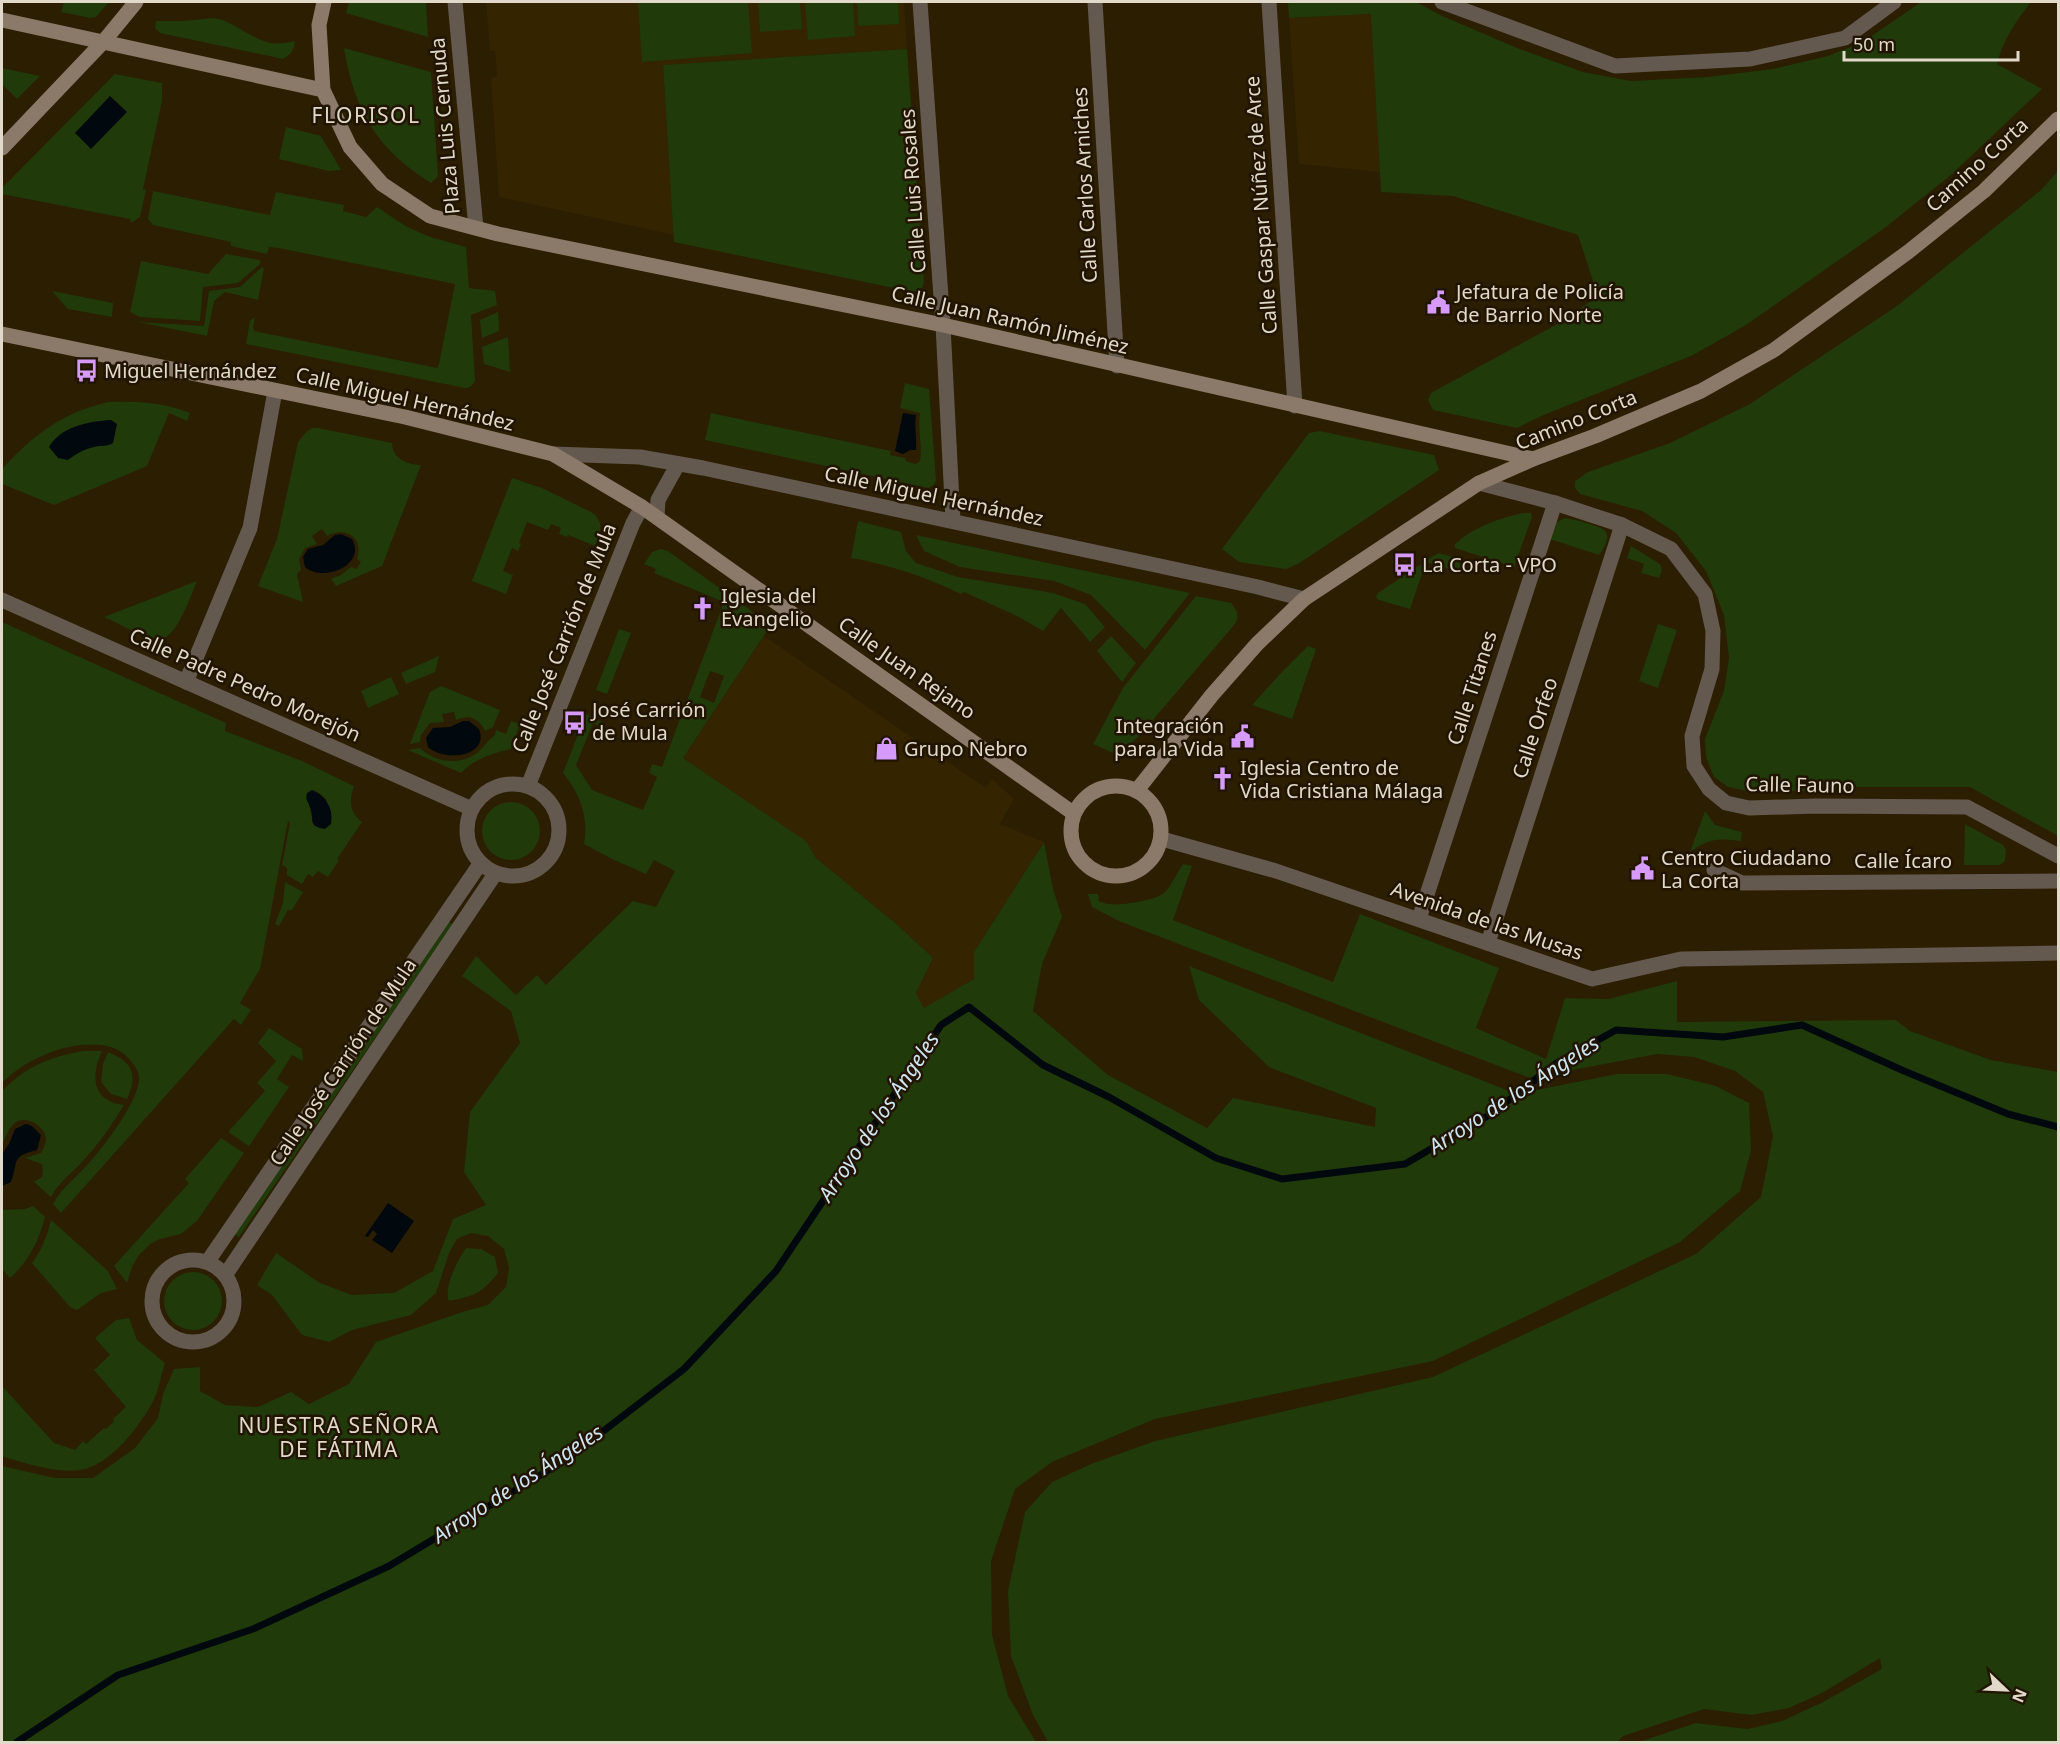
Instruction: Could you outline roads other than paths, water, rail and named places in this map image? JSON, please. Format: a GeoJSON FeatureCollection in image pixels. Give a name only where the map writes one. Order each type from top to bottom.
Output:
{"type":"FeatureCollection","features":[{"type":"Feature","properties":{"kind":"street"},"geometry":{"type":"LineString","coordinates":[[2,148],[104,41],[136,2]]}},
{"type":"Feature","properties":{"kind":"street","name":"Plaza Luis Cernuda"},"geometry":{"type":"LineString","coordinates":[[324,2],[319,25],[323,90],[350,147],[382,184],[430,216],[476,228],[455,2]]}},
{"type":"Feature","properties":{"kind":"street","name":"Calle Luis Rosales"},"geometry":{"type":"LineString","coordinates":[[920,2],[943,326],[953,521]]}},
{"type":"Feature","properties":{"kind":"street","name":"Calle Carlos Arniches"},"geometry":{"type":"LineString","coordinates":[[1095,2],[1118,366]]}},
{"type":"Feature","properties":{"kind":"street","name":"Calle Gaspar Núñez de Arce"},"geometry":{"type":"LineString","coordinates":[[1269,2],[1295,406]]}},
{"type":"Feature","properties":{"kind":"street"},"geometry":{"type":"LineString","coordinates":[[1442,2],[1615,66],[1750,59],[1845,38],[1894,2]]}},
{"type":"Feature","properties":{"kind":"street"},"geometry":{"type":"LineString","coordinates":[[2,20],[323,90]]}},
{"type":"Feature","properties":{"kind":"street","name":"Camino Corta"},"geometry":{"type":"LineString","coordinates":[[1138,789],[1212,695],[1257,644],[1304,599],[1479,483],[1701,391],[1774,350],[1908,252],[1984,191],[2058,120]]}},
{"type":"Feature","properties":{"kind":"street","name":"Calle Juan Ramón Jiménez"},"geometry":{"type":"LineString","coordinates":[[476,228],[943,326],[1533,459]]}},
{"type":"Feature","properties":{"kind":"street","name":"Calle Miguel Hernández"},"geometry":{"type":"LineString","coordinates":[[2,334],[405,417],[553,454],[640,457],[678,464],[953,521],[1304,599]]}},
{"type":"Feature","properties":{"kind":"street"},"geometry":{"type":"LineString","coordinates":[[186,682],[250,528],[275,391]]}},
{"type":"Feature","properties":{"kind":"street","name":"Calle Miguel Hernández"},"geometry":{"type":"LineString","coordinates":[[553,454],[642,507]]}},
{"type":"Feature","properties":{"kind":"street"},"geometry":{"type":"LineString","coordinates":[[657,517],[658,500],[678,464]]}},
{"type":"Feature","properties":{"kind":"street","name":"Calle Fauno"},"geometry":{"type":"LineString","coordinates":[[1479,483],[1555,503],[1622,525],[1671,549],[1705,594],[1713,631],[1712,669],[1692,736],[1694,766],[1709,789],[1726,803],[1749,808],[1967,807],[2058,856]]}},
{"type":"Feature","properties":{"kind":"street","name":"Calle Titanes"},"geometry":{"type":"LineString","coordinates":[[1419,920],[1555,503]]}},
{"type":"Feature","properties":{"kind":"street","name":"Calle Juan Rejano"},"geometry":{"type":"LineString","coordinates":[[642,507],[1073,813]]}},
{"type":"Feature","properties":{"kind":"street","name":"Calle José Carrión de Mula"},"geometry":{"type":"LineString","coordinates":[[528,786],[626,540],[642,507]]}},
{"type":"Feature","properties":{"kind":"street","name":"Calle Orfeo"},"geometry":{"type":"LineString","coordinates":[[1488,944],[1622,525]]}},
{"type":"Feature","properties":{"kind":"street","name":"Calle Padre Pedro Morejón"},"geometry":{"type":"LineString","coordinates":[[2,600],[472,809]]}},
{"type":"Feature","properties":{"kind":"street"},"geometry":{"type":"LineString","coordinates":[[508,784],[528,786],[553,806],[559,834],[548,861],[524,876],[495,874],[480,864],[470,848],[466,828],[472,809],[487,792],[508,784]]}},
{"type":"Feature","properties":{"kind":"street"},"geometry":{"type":"LineString","coordinates":[[1113,784],[1138,789],[1158,810],[1162,839],[1149,863],[1125,876],[1098,874],[1077,857],[1070,835],[1073,813],[1089,793],[1113,784]]}},
{"type":"Feature","properties":{"kind":"street","name":"Avenida de las Musas"},"geometry":{"type":"LineString","coordinates":[[1162,839],[1276,871],[1592,979],[1681,959],[2058,953]]}},
{"type":"Feature","properties":{"kind":"street","name":"Calle José Carrión de Mula"},"geometry":{"type":"LineString","coordinates":[[208,1261],[480,864]]}},
{"type":"Feature","properties":{"kind":"street","name":"Calle Ícaro"},"geometry":{"type":"LineString","coordinates":[[1714,870],[1742,883],[2058,881]]}},
{"type":"Feature","properties":{"kind":"street","name":"Calle José Carrión de Mula"},"geometry":{"type":"LineString","coordinates":[[226,1274],[495,874]]}},
{"type":"Feature","properties":{"kind":"street"},"geometry":{"type":"LineString","coordinates":[[187,1259],[208,1261],[226,1274],[235,1298],[231,1319],[217,1335],[197,1342],[176,1339],[159,1325],[151,1306],[154,1284],[167,1267],[187,1259]]}},
{"type":"Feature","properties":{"kind":"waterway","name":"Arroyo de los Ángeles"},"geometry":{"type":"LineString","coordinates":[[17,1742],[118,1675],[253,1629],[389,1566],[567,1459],[684,1369],[776,1271],[941,1025],[969,1007],[1043,1065],[1109,1097],[1216,1158],[1282,1179],[1405,1164],[1491,1114],[1555,1064],[1616,1030],[1723,1037],[1802,1025],[2008,1114],[2058,1127]]}},
{"type":"Feature","properties":{"kind":"place","name":"Jefatura de Policía de Barrio Norte"},"geometry":{"type":"Point","coordinates":[1438,303]}},
{"type":"Feature","properties":{"kind":"place","name":"Miguel Hernández"},"geometry":{"type":"Point","coordinates":[86,371]}},
{"type":"Feature","properties":{"kind":"place","name":"La Corta - VPO"},"geometry":{"type":"Point","coordinates":[1404,565]}},
{"type":"Feature","properties":{"kind":"place","name":"Iglesia del Evangelio"},"geometry":{"type":"Point","coordinates":[703,608]}},
{"type":"Feature","properties":{"kind":"place","name":"José Carrión de Mula"},"geometry":{"type":"Point","coordinates":[574,722]}},
{"type":"Feature","properties":{"kind":"place","name":"Integración para la Vida"},"geometry":{"type":"Point","coordinates":[1242,737]}},
{"type":"Feature","properties":{"kind":"place","name":"Grupo Nebro"},"geometry":{"type":"Point","coordinates":[886,749]}},
{"type":"Feature","properties":{"kind":"place","name":"Iglesia Centro de Vida Cristiana Málaga"},"geometry":{"type":"Point","coordinates":[1222,779]}},
{"type":"Feature","properties":{"kind":"place","name":"Centro Ciudadano La Corta"},"geometry":{"type":"Point","coordinates":[1643,869]}},
{"type":"Feature","properties":{"kind":"district","name":"FLORISOL"},"geometry":{"type":"Point","coordinates":[366,116]}},
{"type":"Feature","properties":{"kind":"district","name":"NUESTRA SEÑORA DE FÁTIMA"},"geometry":{"type":"Point","coordinates":[339,1438]}}]}
